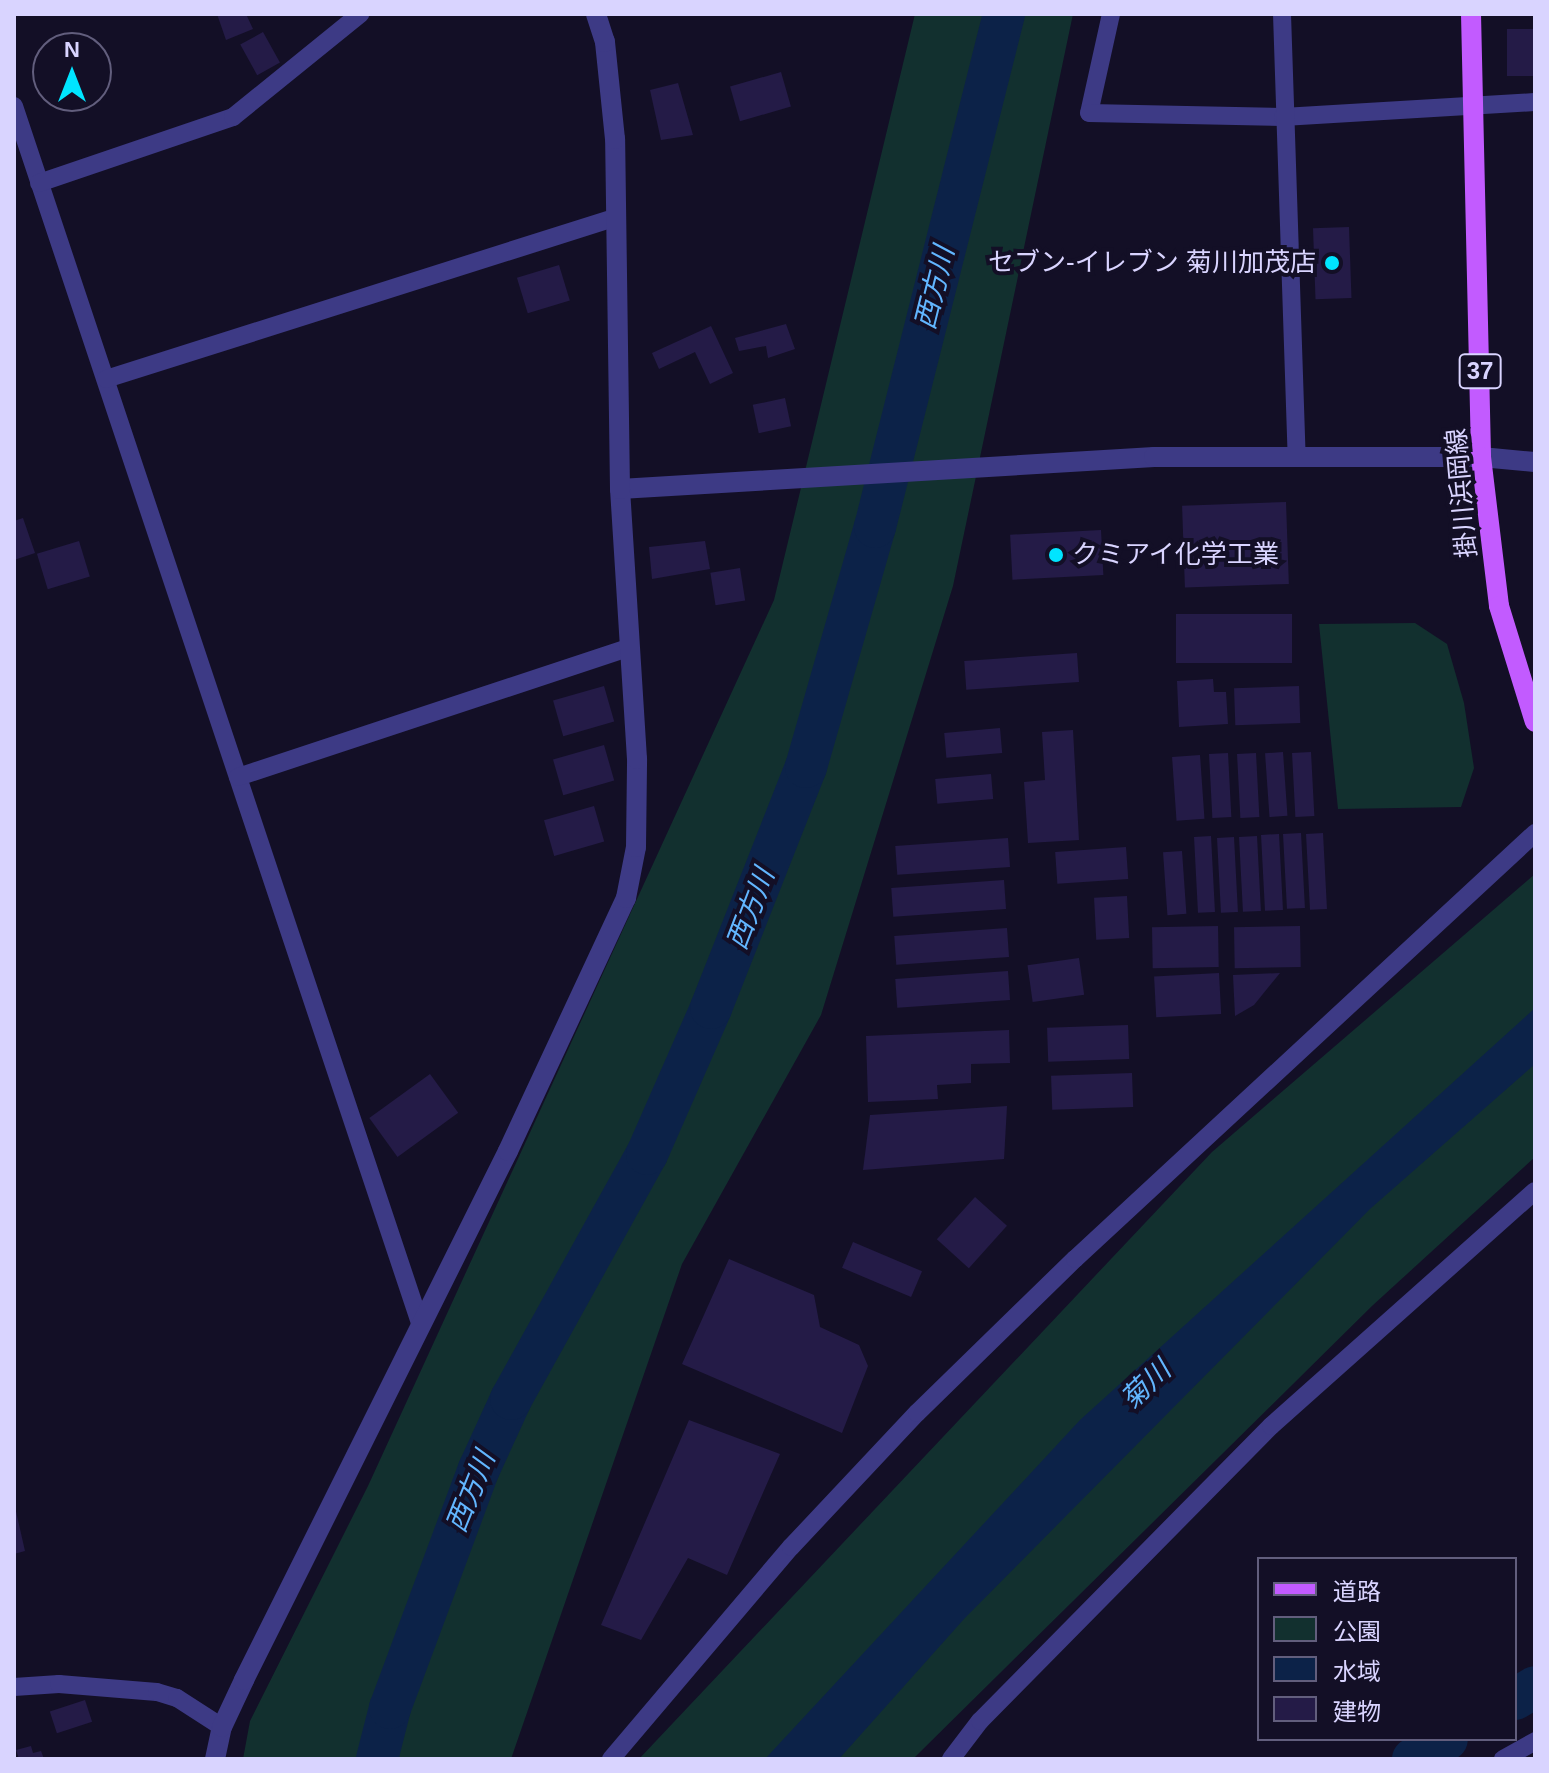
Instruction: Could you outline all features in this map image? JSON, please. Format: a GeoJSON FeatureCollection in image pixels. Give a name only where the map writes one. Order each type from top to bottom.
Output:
{"type":"FeatureCollection","features":[{"type":"Feature","properties":{"kind":"main road","name":"掛川浜岡線"},"geometry":{"type":"LineString","coordinates":[[1471,14],[1481,457],[1499,606],[1535,722]]}},
{"type":"Feature","properties":{"kind":"street"},"geometry":{"type":"LineString","coordinates":[[39,183],[233,117],[360,14]]}},
{"type":"Feature","properties":{"kind":"street"},"geometry":{"type":"LineString","coordinates":[[215,1759],[222,1727],[608,947],[626,898],[636,847],[630,647],[620,489],[617,217],[610,83],[596,14]]}},
{"type":"Feature","properties":{"kind":"street"},"geometry":{"type":"LineString","coordinates":[[1111,14],[1089,113],[1283,117],[1474,103],[1535,102]]}},
{"type":"Feature","properties":{"kind":"street"},"geometry":{"type":"LineString","coordinates":[[1282,14],[1283,117],[1297,455]]}},
{"type":"Feature","properties":{"kind":"street"},"geometry":{"type":"LineString","coordinates":[[14,106],[421,1326]]}},
{"type":"Feature","properties":{"kind":"street"},"geometry":{"type":"LineString","coordinates":[[106,379],[617,217]]}},
{"type":"Feature","properties":{"kind":"street"},"geometry":{"type":"LineString","coordinates":[[620,489],[959,468],[1297,455],[1481,457],[1535,462]]}},
{"type":"Feature","properties":{"kind":"street"},"geometry":{"type":"LineString","coordinates":[[238,777],[630,647]]}},
{"type":"Feature","properties":{"kind":"street"},"geometry":{"type":"LineString","coordinates":[[611,1759],[791,1547],[917,1413],[1535,833]]}},
{"type":"Feature","properties":{"kind":"street"},"geometry":{"type":"LineString","coordinates":[[951,1759],[980,1721],[1271,1426],[1535,1191]]}},
{"type":"Feature","properties":{"kind":"street"},"geometry":{"type":"LineString","coordinates":[[14,1687],[59,1684],[157,1692],[177,1698],[222,1727]]}},
{"type":"Feature","properties":{"kind":"street"},"geometry":{"type":"LineString","coordinates":[[1503,1759],[1535,1741]]}},
{"type":"Feature","properties":{"kind":"green space"},"geometry":{"type":"Polygon","coordinates":[[[915,14],[1073,14],[953,586],[821,1015],[682,1264],[511,1759],[243,1759],[250,1721],[368,1486],[774,600],[915,14]]]}},
{"type":"Feature","properties":{"kind":"green space"},"geometry":{"type":"Polygon","coordinates":[[[1415,623],[1447,644],[1464,703],[1474,768],[1461,807],[1338,809],[1319,624],[1415,623]]]}},
{"type":"Feature","properties":{"kind":"green space"},"geometry":{"type":"Polygon","coordinates":[[[1535,874],[1535,1157],[1372,1306],[913,1759],[639,1759],[1212,1152],[1535,874]]]}},
{"type":"Feature","properties":{"kind":"water","name":"菊川"},"geometry":{"type":"Polygon","coordinates":[[[1535,1008],[1535,1064],[1370,1209],[964,1619],[839,1759],[765,1759],[1080,1420],[1535,1008]]]}},
{"type":"Feature","properties":{"kind":"building"},"geometry":{"type":"Polygon","coordinates":[[[217,14],[246,14],[253,29],[226,40],[217,14]]]}},
{"type":"Feature","properties":{"kind":"building"},"geometry":{"type":"Polygon","coordinates":[[[1507,29],[1535,29],[1535,76],[1507,76],[1507,29]]]}},
{"type":"Feature","properties":{"kind":"building"},"geometry":{"type":"Polygon","coordinates":[[[263,32],[280,63],[257,75],[240,45],[263,32]]]}},
{"type":"Feature","properties":{"kind":"building"},"geometry":{"type":"Polygon","coordinates":[[[781,72],[791,107],[740,121],[730,87],[781,72]]]}},
{"type":"Feature","properties":{"kind":"building"},"geometry":{"type":"Polygon","coordinates":[[[678,83],[693,135],[661,140],[650,90],[678,83]]]}},
{"type":"Feature","properties":{"kind":"building","name":"セブン-イレブン 菊川加茂店"},"geometry":{"type":"Polygon","coordinates":[[[1349,227],[1351,298],[1315,299],[1313,228],[1349,227]]]}},
{"type":"Feature","properties":{"kind":"building"},"geometry":{"type":"Polygon","coordinates":[[[559,265],[570,300],[528,313],[517,278],[559,265]]]}},
{"type":"Feature","properties":{"kind":"building"},"geometry":{"type":"Polygon","coordinates":[[[786,324],[795,349],[768,358],[766,346],[739,351],[735,338],[786,324]]]}},
{"type":"Feature","properties":{"kind":"building"},"geometry":{"type":"Polygon","coordinates":[[[711,326],[733,373],[710,384],[695,352],[659,369],[652,353],[711,326]]]}},
{"type":"Feature","properties":{"kind":"building"},"geometry":{"type":"Polygon","coordinates":[[[785,398],[791,426],[759,433],[753,405],[785,398]]]}},
{"type":"Feature","properties":{"kind":"building"},"geometry":{"type":"Polygon","coordinates":[[[1286,502],[1289,584],[1185,588],[1182,506],[1286,502]]]}},
{"type":"Feature","properties":{"kind":"building"},"geometry":{"type":"Polygon","coordinates":[[[23,518],[35,553],[14,560],[14,521],[23,518]]]}},
{"type":"Feature","properties":{"kind":"building","name":"クミアイ化学工業"},"geometry":{"type":"Polygon","coordinates":[[[1101,530],[1103,575],[1012,580],[1010,535],[1101,530]]]}},
{"type":"Feature","properties":{"kind":"building"},"geometry":{"type":"Polygon","coordinates":[[[79,541],[90,576],[48,589],[37,554],[79,541]]]}},
{"type":"Feature","properties":{"kind":"building"},"geometry":{"type":"Polygon","coordinates":[[[705,541],[710,569],[652,579],[649,547],[705,541]]]}},
{"type":"Feature","properties":{"kind":"building"},"geometry":{"type":"Polygon","coordinates":[[[740,568],[745,601],[716,605],[710,573],[740,568]]]}},
{"type":"Feature","properties":{"kind":"building"},"geometry":{"type":"Polygon","coordinates":[[[1176,614],[1292,614],[1292,663],[1176,663],[1176,614]]]}},
{"type":"Feature","properties":{"kind":"building"},"geometry":{"type":"Polygon","coordinates":[[[1077,653],[1079,682],[966,690],[964,661],[1077,653]]]}},
{"type":"Feature","properties":{"kind":"building"},"geometry":{"type":"Polygon","coordinates":[[[1213,679],[1214,692],[1226,692],[1228,724],[1179,727],[1177,681],[1213,679]]]}},
{"type":"Feature","properties":{"kind":"building"},"geometry":{"type":"Polygon","coordinates":[[[604,686],[614,722],[563,736],[553,701],[604,686]]]}},
{"type":"Feature","properties":{"kind":"building"},"geometry":{"type":"Polygon","coordinates":[[[1299,686],[1300,723],[1235,725],[1234,688],[1299,686]]]}},
{"type":"Feature","properties":{"kind":"building"},"geometry":{"type":"Polygon","coordinates":[[[1000,728],[1002,753],[946,758],[944,733],[1000,728]]]}},
{"type":"Feature","properties":{"kind":"building"},"geometry":{"type":"Polygon","coordinates":[[[1073,730],[1079,840],[1028,843],[1024,782],[1045,780],[1042,732],[1073,730]]]}},
{"type":"Feature","properties":{"kind":"building"},"geometry":{"type":"Polygon","coordinates":[[[604,745],[614,781],[563,795],[553,760],[604,745]]]}},
{"type":"Feature","properties":{"kind":"building"},"geometry":{"type":"Polygon","coordinates":[[[1283,752],[1287,816],[1270,817],[1265,753],[1283,752]]]}},
{"type":"Feature","properties":{"kind":"building"},"geometry":{"type":"Polygon","coordinates":[[[1311,752],[1314,816],[1295,817],[1292,753],[1311,752]]]}},
{"type":"Feature","properties":{"kind":"building"},"geometry":{"type":"Polygon","coordinates":[[[1228,753],[1231,817],[1212,818],[1209,754],[1228,753]]]}},
{"type":"Feature","properties":{"kind":"building"},"geometry":{"type":"Polygon","coordinates":[[[1256,753],[1259,817],[1240,818],[1237,754],[1256,753]]]}},
{"type":"Feature","properties":{"kind":"building"},"geometry":{"type":"Polygon","coordinates":[[[1200,755],[1204,819],[1177,821],[1172,757],[1200,755]]]}},
{"type":"Feature","properties":{"kind":"building"},"geometry":{"type":"Polygon","coordinates":[[[991,774],[993,799],[937,804],[935,779],[991,774]]]}},
{"type":"Feature","properties":{"kind":"building"},"geometry":{"type":"Polygon","coordinates":[[[594,806],[604,842],[554,856],[544,820],[594,806]]]}},
{"type":"Feature","properties":{"kind":"building"},"geometry":{"type":"Polygon","coordinates":[[[1301,833],[1305,908],[1287,909],[1283,834],[1301,833]]]}},
{"type":"Feature","properties":{"kind":"building"},"geometry":{"type":"Polygon","coordinates":[[[1323,833],[1327,909],[1310,910],[1306,834],[1323,833]]]}},
{"type":"Feature","properties":{"kind":"building"},"geometry":{"type":"Polygon","coordinates":[[[1279,834],[1283,910],[1265,911],[1261,835],[1279,834]]]}},
{"type":"Feature","properties":{"kind":"building"},"geometry":{"type":"Polygon","coordinates":[[[1211,836],[1215,912],[1198,913],[1194,837],[1211,836]]]}},
{"type":"Feature","properties":{"kind":"building"},"geometry":{"type":"Polygon","coordinates":[[[1257,836],[1261,911],[1243,912],[1239,837],[1257,836]]]}},
{"type":"Feature","properties":{"kind":"building"},"geometry":{"type":"Polygon","coordinates":[[[1234,837],[1238,912],[1221,913],[1217,838],[1234,837]]]}},
{"type":"Feature","properties":{"kind":"building"},"geometry":{"type":"Polygon","coordinates":[[[1008,838],[1010,867],[897,875],[895,846],[1008,838]]]}},
{"type":"Feature","properties":{"kind":"building"},"geometry":{"type":"Polygon","coordinates":[[[1126,847],[1128,879],[1057,884],[1055,852],[1126,847]]]}},
{"type":"Feature","properties":{"kind":"building"},"geometry":{"type":"Polygon","coordinates":[[[1182,851],[1186,914],[1167,915],[1163,852],[1182,851]]]}},
{"type":"Feature","properties":{"kind":"building"},"geometry":{"type":"Polygon","coordinates":[[[1004,880],[1006,909],[893,917],[891,888],[1004,880]]]}},
{"type":"Feature","properties":{"kind":"building"},"geometry":{"type":"Polygon","coordinates":[[[1127,896],[1129,938],[1096,940],[1094,898],[1127,896]]]}},
{"type":"Feature","properties":{"kind":"building"},"geometry":{"type":"Polygon","coordinates":[[[1218,926],[1219,967],[1153,968],[1152,927],[1218,926]]]}},
{"type":"Feature","properties":{"kind":"building"},"geometry":{"type":"Polygon","coordinates":[[[1300,926],[1301,967],[1235,968],[1234,927],[1300,926]]]}},
{"type":"Feature","properties":{"kind":"building"},"geometry":{"type":"Polygon","coordinates":[[[1007,928],[1009,957],[896,965],[894,936],[1007,928]]]}},
{"type":"Feature","properties":{"kind":"building"},"geometry":{"type":"Polygon","coordinates":[[[1079,958],[1084,995],[1033,1002],[1028,965],[1079,958]]]}},
{"type":"Feature","properties":{"kind":"building"},"geometry":{"type":"Polygon","coordinates":[[[1008,971],[1010,1000],[897,1008],[895,979],[1008,971]]]}},
{"type":"Feature","properties":{"kind":"building"},"geometry":{"type":"Polygon","coordinates":[[[1219,973],[1221,1014],[1156,1017],[1154,976],[1219,973]]]}},
{"type":"Feature","properties":{"kind":"building"},"geometry":{"type":"Polygon","coordinates":[[[1280,973],[1254,1005],[1235,1016],[1233,975],[1280,973]]]}},
{"type":"Feature","properties":{"kind":"building"},"geometry":{"type":"Polygon","coordinates":[[[1128,1025],[1129,1059],[1048,1062],[1047,1028],[1128,1025]]]}},
{"type":"Feature","properties":{"kind":"building"},"geometry":{"type":"Polygon","coordinates":[[[1009,1030],[1010,1063],[971,1064],[971,1083],[937,1085],[938,1099],[868,1102],[866,1036],[1009,1030]]]}},
{"type":"Feature","properties":{"kind":"building"},"geometry":{"type":"Polygon","coordinates":[[[1132,1073],[1133,1107],[1052,1110],[1051,1076],[1132,1073]]]}},
{"type":"Feature","properties":{"kind":"building"},"geometry":{"type":"Polygon","coordinates":[[[430,1074],[458,1113],[398,1157],[369,1118],[430,1074]]]}},
{"type":"Feature","properties":{"kind":"building"},"geometry":{"type":"Polygon","coordinates":[[[1007,1106],[1004,1159],[863,1170],[870,1115],[1007,1106]]]}},
{"type":"Feature","properties":{"kind":"building"},"geometry":{"type":"Polygon","coordinates":[[[975,1197],[1007,1226],[969,1268],[937,1239],[975,1197]]]}},
{"type":"Feature","properties":{"kind":"building"},"geometry":{"type":"Polygon","coordinates":[[[853,1242],[922,1271],[911,1297],[842,1268],[853,1242]]]}},
{"type":"Feature","properties":{"kind":"building"},"geometry":{"type":"Polygon","coordinates":[[[729,1259],[814,1295],[820,1327],[859,1345],[868,1366],[842,1433],[682,1364],[729,1259]]]}},
{"type":"Feature","properties":{"kind":"building"},"geometry":{"type":"Polygon","coordinates":[[[689,1420],[780,1454],[727,1575],[688,1558],[641,1640],[601,1625],[689,1420]]]}},
{"type":"Feature","properties":{"kind":"building"},"geometry":{"type":"Polygon","coordinates":[[[14,1508],[25,1551],[14,1554],[14,1508]]]}},
{"type":"Feature","properties":{"kind":"building"},"geometry":{"type":"Polygon","coordinates":[[[85,1700],[92,1722],[57,1733],[50,1711],[85,1700]]]}},
{"type":"Feature","properties":{"kind":"building"},"geometry":{"type":"Polygon","coordinates":[[[31,1746],[33,1753],[41,1751],[44,1759],[19,1759],[16,1750],[31,1746]]]}},
{"type":"Feature","properties":{"kind":"waterway","name":"西方川"},"geometry":{"type":"LineString","coordinates":[[377,1759],[390,1708],[479,1469],[511,1399],[647,1154],[711,1008],[806,767],[875,527],[1004,14]]}},
{"type":"Feature","properties":{"kind":"waterway"},"geometry":{"type":"LineString","coordinates":[[1517,1698],[1535,1687]]}},
{"type":"Feature","properties":{"kind":"waterway"},"geometry":{"type":"LineString","coordinates":[[1413,1759],[1444,1741]]}},
{"type":"Feature","properties":{"kind":"place","name":"セブン-イレブン 菊川加茂店"},"geometry":{"type":"Point","coordinates":[1332,263]}},
{"type":"Feature","properties":{"kind":"place","name":"クミアイ化学工業"},"geometry":{"type":"Point","coordinates":[1056,555]}}]}
